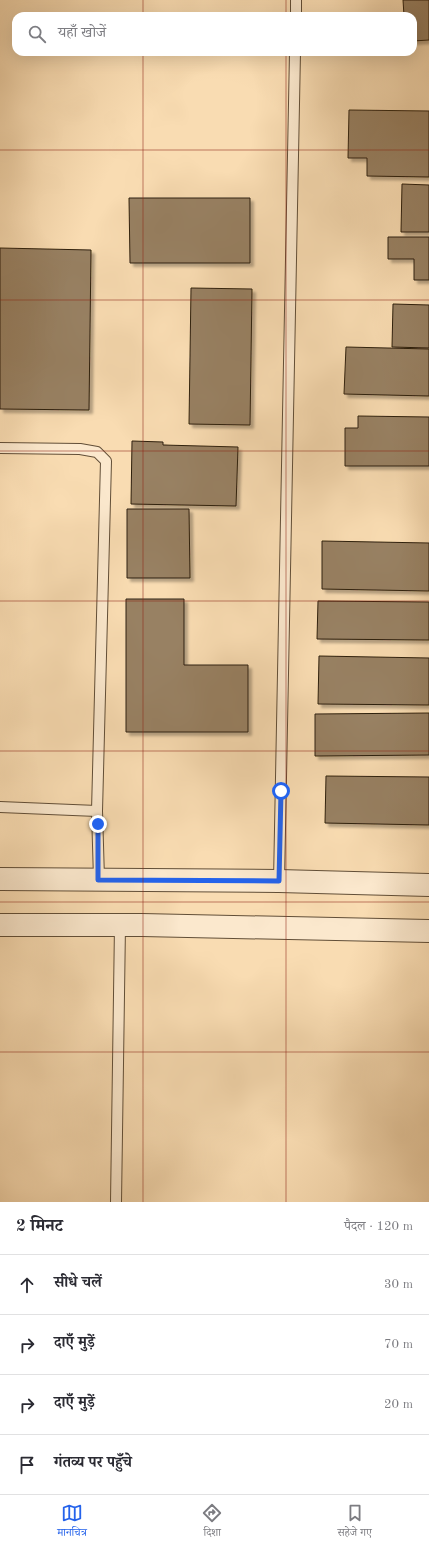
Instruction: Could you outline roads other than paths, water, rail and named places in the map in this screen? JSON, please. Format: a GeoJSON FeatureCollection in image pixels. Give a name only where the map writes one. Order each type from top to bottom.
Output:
{"type":"FeatureCollection","features":[{"type":"Feature","properties":{"kind":"street"},"geometry":{"type":"LineString","coordinates":[[0,879],[279,881],[429,885]]}},
{"type":"Feature","properties":{"kind":"street"},"geometry":{"type":"LineString","coordinates":[[0,925],[120,925],[429,931]]}},
{"type":"Feature","properties":{"kind":"lane"},"geometry":{"type":"LineString","coordinates":[[296,0],[296,12]]}},
{"type":"Feature","properties":{"kind":"lane"},"geometry":{"type":"LineString","coordinates":[[279,881],[295,56]]}},
{"type":"Feature","properties":{"kind":"lane"},"geometry":{"type":"LineString","coordinates":[[0,448],[80,449],[97,452],[106,461],[98,811],[98,880]]}},
{"type":"Feature","properties":{"kind":"lane"},"geometry":{"type":"LineString","coordinates":[[0,806],[98,811]]}},
{"type":"Feature","properties":{"kind":"lane"},"geometry":{"type":"LineString","coordinates":[[116,1202],[120,925]]}}]}
